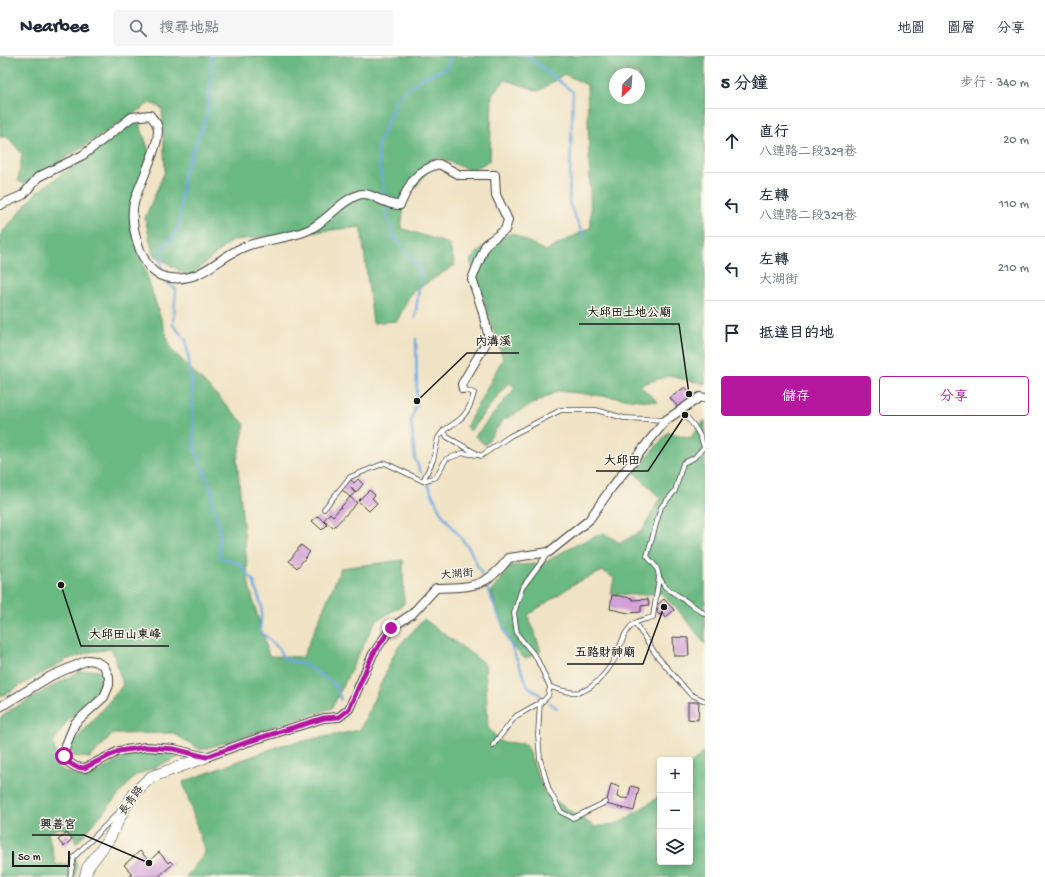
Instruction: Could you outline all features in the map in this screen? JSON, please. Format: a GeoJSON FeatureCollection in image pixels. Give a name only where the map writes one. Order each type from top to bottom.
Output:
{"type":"FeatureCollection","features":[{"type":"Feature","properties":{"kind":"street"},"geometry":{"type":"LineString","coordinates":[[0,205],[23,195],[38,178],[83,155],[132,117],[150,115],[157,126],[156,143],[134,204],[134,232],[148,268],[163,278],[183,280],[195,276],[244,247],[306,231],[333,213],[345,201],[359,194],[369,194],[393,206],[400,205],[412,180],[426,168],[439,164],[460,175],[495,175],[496,195],[508,220],[505,230],[486,244],[472,279],[482,309],[488,338],[462,384],[463,389]]}},
{"type":"Feature","properties":{"kind":"street"},"geometry":{"type":"LineString","coordinates":[[549,552],[589,520],[612,487],[666,420],[700,398],[705,398]]}},
{"type":"Feature","properties":{"kind":"street","name":"大湖街"},"geometry":{"type":"LineString","coordinates":[[206,757],[257,738],[324,718],[339,717],[349,709],[373,654],[391,628],[412,614],[436,588],[481,584],[500,571],[509,558],[549,552]]}},
{"type":"Feature","properties":{"kind":"street"},"geometry":{"type":"LineString","coordinates":[[0,707],[51,676],[88,660],[95,661],[104,666],[109,676],[109,685],[104,697],[75,723],[66,745],[64,756],[68,762],[76,767],[84,768],[119,751],[146,747],[174,749],[206,757]]}},
{"type":"Feature","properties":{"kind":"street","name":"長青路"},"geometry":{"type":"LineString","coordinates":[[85,877],[88,867],[109,838],[124,809],[136,791],[151,777],[206,757]]}},
{"type":"Feature","properties":{"kind":"lane"},"geometry":{"type":"LineString","coordinates":[[423,481],[433,460],[438,438],[444,430],[463,418],[472,403],[474,394],[463,389]]}},
{"type":"Feature","properties":{"kind":"lane"},"geometry":{"type":"LineString","coordinates":[[324,509],[350,476],[385,464],[423,481],[436,477],[446,459],[463,454],[481,456],[510,436],[561,410],[596,410],[624,418],[666,420]]}},
{"type":"Feature","properties":{"kind":"lane"},"geometry":{"type":"LineString","coordinates":[[680,411],[692,421],[701,437],[704,447],[694,458],[683,463],[675,491],[667,498],[657,518],[647,556],[657,568],[659,576],[665,586],[705,614]]}},
{"type":"Feature","properties":{"kind":"lane"},"geometry":{"type":"LineString","coordinates":[[444,430],[447,437],[481,456]]}},
{"type":"Feature","properties":{"kind":"lane"},"geometry":{"type":"LineString","coordinates":[[494,745],[516,716],[548,696],[550,687],[536,657],[517,634],[514,613],[522,588],[549,552]]}},
{"type":"Feature","properties":{"kind":"lane"},"geometry":{"type":"LineString","coordinates":[[550,687],[580,692],[594,684],[609,668],[617,654],[625,634],[635,623],[653,617],[659,576]]}},
{"type":"Feature","properties":{"kind":"lane"},"geometry":{"type":"LineString","coordinates":[[635,623],[657,656],[690,694],[705,701]]}},
{"type":"Feature","properties":{"kind":"lane"},"geometry":{"type":"LineString","coordinates":[[540,701],[538,735],[540,759],[549,790],[561,812],[572,818],[606,802]]}},
{"type":"Feature","properties":{"kind":"lane"},"geometry":{"type":"LineString","coordinates":[[70,877],[74,858],[77,854],[124,809]]}},
{"type":"Feature","properties":{"kind":"green space"},"geometry":{"type":"Polygon","coordinates":[[[0,56],[705,56],[705,384],[669,376],[639,385],[658,402],[558,391],[503,420],[485,445],[475,436],[516,387],[508,383],[470,431],[466,427],[503,358],[470,260],[486,244],[512,233],[546,251],[591,227],[587,85],[564,74],[539,91],[506,80],[492,94],[490,160],[472,171],[438,157],[405,201],[401,228],[449,244],[455,265],[411,293],[397,321],[373,323],[361,227],[232,240],[189,277],[153,254],[145,218],[165,171],[162,108],[150,103],[26,184],[18,181],[22,154],[8,137],[0,137],[0,56]]]}},
{"type":"Feature","properties":{"kind":"green space"},"geometry":{"type":"Polygon","coordinates":[[[138,120],[149,151],[130,225],[171,349],[245,424],[237,460],[249,586],[269,656],[303,657],[341,568],[403,560],[404,604],[375,622],[332,708],[201,750],[173,733],[113,734],[90,758],[73,756],[70,747],[123,685],[112,649],[90,652],[66,660],[0,697],[0,235],[37,192],[138,120]]]}},
{"type":"Feature","properties":{"kind":"green space"},"geometry":{"type":"Polygon","coordinates":[[[705,420],[705,644],[679,611],[661,593],[637,595],[611,594],[614,578],[603,571],[577,582],[528,615],[541,651],[525,659],[508,642],[491,592],[511,566],[544,563],[573,546],[604,533],[620,543],[642,531],[660,498],[635,473],[668,432],[690,438],[705,420]]]}},
{"type":"Feature","properties":{"kind":"green space"},"geometry":{"type":"Polygon","coordinates":[[[424,619],[485,664],[488,728],[502,742],[526,744],[545,794],[595,827],[619,823],[657,798],[657,865],[693,865],[693,762],[705,751],[705,877],[186,877],[205,853],[183,782],[282,745],[360,730],[397,648],[424,619]]]}},
{"type":"Feature","properties":{"kind":"green space"},"geometry":{"type":"Polygon","coordinates":[[[92,670],[102,672],[101,686],[66,723],[53,743],[60,769],[85,779],[135,752],[170,753],[179,757],[135,776],[76,844],[72,831],[59,828],[48,833],[56,865],[77,862],[75,877],[0,877],[0,718],[9,711],[78,672],[92,670]]]}},
{"type":"Feature","properties":{"kind":"building"},"geometry":{"type":"Polygon","coordinates":[[[685,387],[692,394],[689,396],[691,398],[679,408],[670,398],[685,387]]]}},
{"type":"Feature","properties":{"kind":"building"},"geometry":{"type":"Polygon","coordinates":[[[349,478],[354,483],[358,479],[363,484],[356,493],[350,487],[355,493],[350,497],[340,488],[349,478]]]}},
{"type":"Feature","properties":{"kind":"building"},"geometry":{"type":"Polygon","coordinates":[[[369,490],[375,495],[372,498],[377,503],[369,511],[358,501],[369,490]]]}},
{"type":"Feature","properties":{"kind":"building"},"geometry":{"type":"Polygon","coordinates":[[[350,497],[357,503],[333,528],[324,520],[330,513],[333,516],[350,497]]]}},
{"type":"Feature","properties":{"kind":"building"},"geometry":{"type":"Polygon","coordinates":[[[318,516],[327,525],[322,530],[312,521],[318,516]]]}},
{"type":"Feature","properties":{"kind":"building"},"geometry":{"type":"Polygon","coordinates":[[[301,545],[310,552],[297,568],[289,561],[301,545]]]}},
{"type":"Feature","properties":{"kind":"building"},"geometry":{"type":"Polygon","coordinates":[[[612,595],[632,598],[632,600],[648,599],[649,605],[641,606],[641,612],[629,613],[610,609],[612,595]]]}},
{"type":"Feature","properties":{"kind":"building"},"geometry":{"type":"Polygon","coordinates":[[[664,599],[674,610],[665,618],[662,613],[659,615],[656,611],[658,609],[656,606],[664,599]]]}},
{"type":"Feature","properties":{"kind":"building"},"geometry":{"type":"Polygon","coordinates":[[[673,637],[688,638],[689,656],[674,656],[673,637]]]}},
{"type":"Feature","properties":{"kind":"building"},"geometry":{"type":"Polygon","coordinates":[[[688,702],[699,702],[698,720],[688,719],[688,702]]]}},
{"type":"Feature","properties":{"kind":"building"},"geometry":{"type":"Polygon","coordinates":[[[611,784],[619,787],[617,797],[628,799],[631,786],[639,788],[634,811],[606,804],[611,784]]]}},
{"type":"Feature","properties":{"kind":"building"},"geometry":{"type":"Polygon","coordinates":[[[67,833],[72,839],[64,847],[58,840],[67,833]]]}},
{"type":"Feature","properties":{"kind":"building"},"geometry":{"type":"Polygon","coordinates":[[[140,851],[149,861],[159,852],[168,863],[170,861],[173,864],[158,877],[129,877],[132,874],[124,865],[140,851]]]}},
{"type":"Feature","properties":{"kind":"waterway"},"geometry":{"type":"LineString","coordinates":[[161,271],[162,250],[179,228],[183,176],[206,118],[211,76],[211,56]]}},
{"type":"Feature","properties":{"kind":"waterway"},"geometry":{"type":"LineString","coordinates":[[384,195],[377,147],[397,97],[421,79],[447,68],[451,56]]}},
{"type":"Feature","properties":{"kind":"waterway"},"geometry":{"type":"LineString","coordinates":[[527,56],[573,92],[569,203],[585,239]]}},
{"type":"Feature","properties":{"kind":"waterway"},"geometry":{"type":"LineString","coordinates":[[386,210],[393,235],[421,272],[415,318]]}},
{"type":"Feature","properties":{"kind":"waterway"},"geometry":{"type":"LineString","coordinates":[[166,282],[176,289],[173,325],[186,340],[192,385],[194,447],[211,488],[213,506],[218,522],[220,557],[239,564],[253,580],[262,607],[260,631],[278,648],[284,659],[305,665],[336,686],[341,700]]}},
{"type":"Feature","properties":{"kind":"waterway"},"geometry":{"type":"LineString","coordinates":[[416,339],[417,401],[411,421],[415,459],[421,472]]}},
{"type":"Feature","properties":{"kind":"waterway"},"geometry":{"type":"LineString","coordinates":[[428,485],[441,513],[469,548],[482,575]]}},
{"type":"Feature","properties":{"kind":"waterway"},"geometry":{"type":"LineString","coordinates":[[487,588],[528,686],[540,695]]}},
{"type":"Feature","properties":{"kind":"waterway"},"geometry":{"type":"LineString","coordinates":[[550,703],[557,708]]}},
{"type":"Feature","properties":{"kind":"place","name":"大邱田土地公廟"},"geometry":{"type":"Point","coordinates":[689,394]}},
{"type":"Feature","properties":{"kind":"place","name":"內溝溪"},"geometry":{"type":"Point","coordinates":[417,401]}},
{"type":"Feature","properties":{"kind":"place","name":"大邱田"},"geometry":{"type":"Point","coordinates":[685,415]}},
{"type":"Feature","properties":{"kind":"place","name":"大邱田山東峰"},"geometry":{"type":"Point","coordinates":[61,585]}},
{"type":"Feature","properties":{"kind":"place","name":"五路財神廟"},"geometry":{"type":"Point","coordinates":[664,607]}},
{"type":"Feature","properties":{"kind":"place","name":"興善宮"},"geometry":{"type":"Point","coordinates":[149,863]}},
{"type":"Feature","properties":{"kind":"route"},"geometry":{"type":"LineString","coordinates":[[64,756],[68,762],[76,767],[84,768],[119,751],[146,747],[174,749],[206,757],[250,741],[324,718],[339,717],[349,709],[373,654],[391,628]]}}]}
